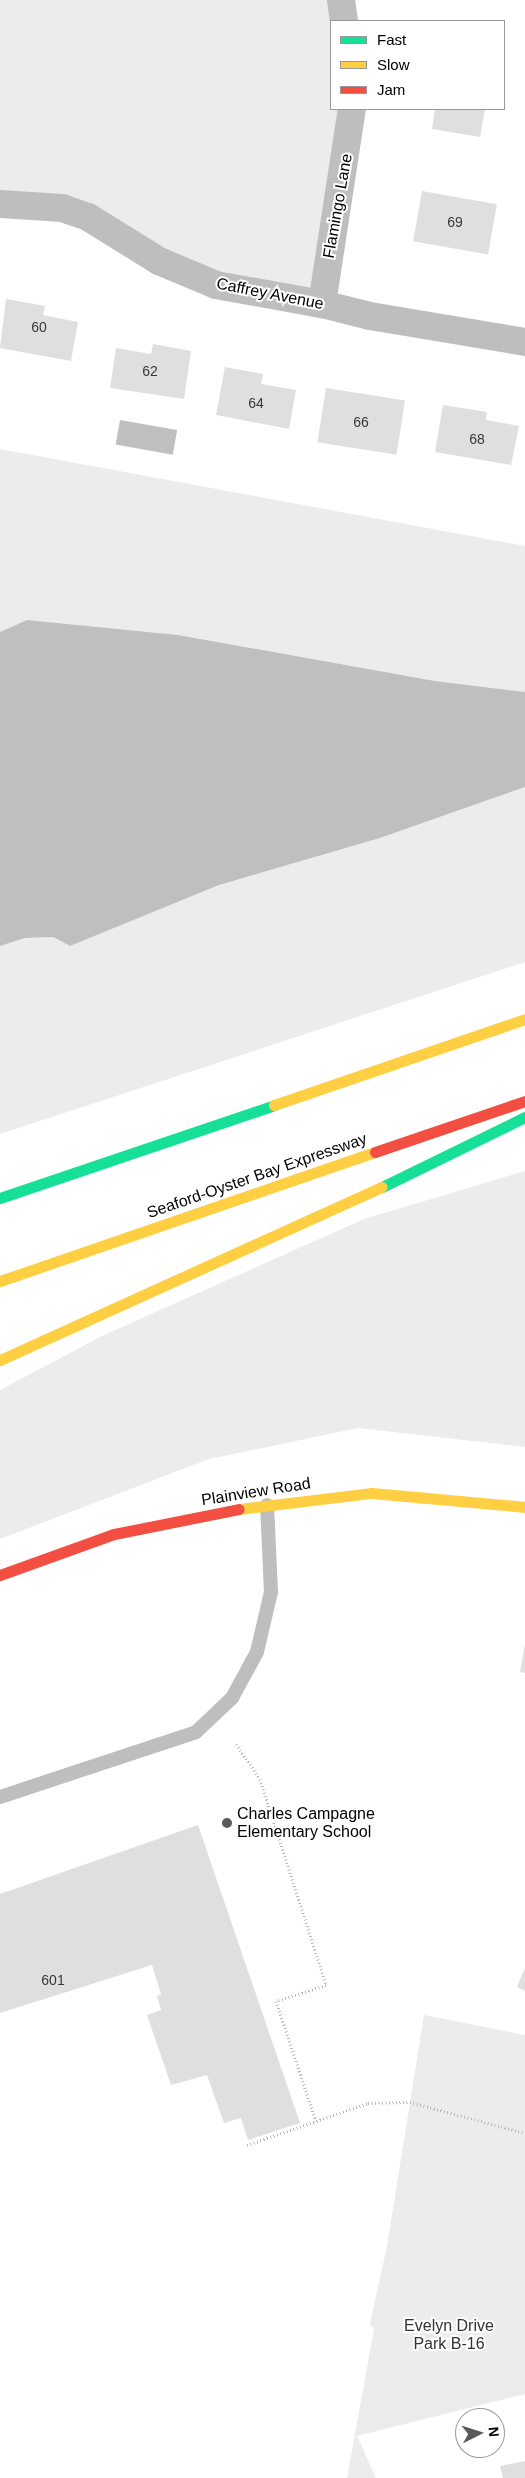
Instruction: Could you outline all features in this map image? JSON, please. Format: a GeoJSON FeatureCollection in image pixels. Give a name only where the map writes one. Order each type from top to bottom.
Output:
{"type":"FeatureCollection","features":[{"type":"Feature","properties":{"kind":"main road"},"geometry":{"type":"LineString","coordinates":[[0,1198],[525,1019]]}},
{"type":"Feature","properties":{"kind":"main road","name":"Seaford-Oyster Bay Expressway"},"geometry":{"type":"LineString","coordinates":[[0,1281],[525,1101]]}},
{"type":"Feature","properties":{"kind":"main road"},"geometry":{"type":"LineString","coordinates":[[0,1360],[202,1266],[360,1198],[525,1117]]}},
{"type":"Feature","properties":{"kind":"main road"},"geometry":{"type":"LineString","coordinates":[[19,1178],[124,1155]]}},
{"type":"Feature","properties":{"kind":"main road","name":"Plainview Road"},"geometry":{"type":"LineString","coordinates":[[0,1575],[114,1534],[267,1505],[372,1493],[525,1507]]}},
{"type":"Feature","properties":{"kind":"street"},"geometry":{"type":"LineString","coordinates":[[341,0],[344,20]]}},
{"type":"Feature","properties":{"kind":"street","name":"Flamingo Lane"},"geometry":{"type":"LineString","coordinates":[[322,304],[352,124],[352,110]]}},
{"type":"Feature","properties":{"kind":"street","name":"Caffrey Avenue"},"geometry":{"type":"LineString","coordinates":[[0,204],[62,208],[88,217],[160,261],[216,285],[322,304],[370,316],[525,342]]}},
{"type":"Feature","properties":{"kind":"lane"},"geometry":{"type":"LineString","coordinates":[[0,1797],[196,1732],[232,1698],[257,1652],[271,1592],[267,1505]]}},
{"type":"Feature","properties":{"kind":"path"},"geometry":{"type":"LineString","coordinates":[[236,1744],[260,1778],[326,1985],[276,2001],[316,2121]]}},
{"type":"Feature","properties":{"kind":"path"},"geometry":{"type":"LineString","coordinates":[[247,2145],[368,2104],[410,2102],[525,2133]]}},
{"type":"Feature","properties":{"kind":"green space"},"geometry":{"type":"Polygon","coordinates":[[[0,0],[341,0],[330,20],[330,110],[352,110],[322,304],[216,285],[88,217],[0,204],[0,0]]]}},
{"type":"Feature","properties":{"kind":"green space"},"geometry":{"type":"Polygon","coordinates":[[[0,449],[525,546],[525,692],[435,681],[178,635],[27,620],[0,632],[0,449]]]}},
{"type":"Feature","properties":{"kind":"green space"},"geometry":{"type":"Polygon","coordinates":[[[525,787],[525,962],[0,1134],[0,946],[25,938],[53,937],[70,946],[219,885],[380,838],[525,787]]]}},
{"type":"Feature","properties":{"kind":"green space"},"geometry":{"type":"Polygon","coordinates":[[[525,1171],[525,1447],[358,1428],[209,1459],[0,1539],[0,1390],[102,1336],[364,1219],[525,1171]]]}},
{"type":"Feature","properties":{"kind":"green space","name":"Evelyn Drive Park B-16"},"geometry":{"type":"Polygon","coordinates":[[[424,2015],[525,2035],[525,2394],[469,2408],[455,2408],[455,2412],[357,2436],[376,2478],[347,2478],[374,2329],[370,2324],[387,2246],[424,2015]]]}},
{"type":"Feature","properties":{"kind":"shaded area"},"geometry":{"type":"Polygon","coordinates":[[[120,420],[177,430],[173,455],[116,445],[120,420]]]}},
{"type":"Feature","properties":{"kind":"shaded area"},"geometry":{"type":"Polygon","coordinates":[[[27,620],[178,635],[435,681],[525,692],[525,787],[380,838],[219,885],[70,946],[53,937],[25,938],[0,946],[0,632],[27,620]]]}},
{"type":"Feature","properties":{"kind":"building"},"geometry":{"type":"Polygon","coordinates":[[[435,110],[485,110],[480,137],[432,129],[435,110]]]}},
{"type":"Feature","properties":{"kind":"building"},"geometry":{"type":"Polygon","coordinates":[[[422,191],[497,204],[488,254],[413,241],[422,191]]]}},
{"type":"Feature","properties":{"kind":"building"},"geometry":{"type":"Polygon","coordinates":[[[6,299],[45,306],[43,315],[78,322],[71,361],[0,348],[6,299]]]}},
{"type":"Feature","properties":{"kind":"building"},"geometry":{"type":"Polygon","coordinates":[[[153,344],[191,351],[184,399],[110,388],[116,348],[151,354],[153,344]]]}},
{"type":"Feature","properties":{"kind":"building"},"geometry":{"type":"Polygon","coordinates":[[[225,367],[263,374],[261,384],[296,390],[289,429],[216,415],[225,367]]]}},
{"type":"Feature","properties":{"kind":"building"},"geometry":{"type":"Polygon","coordinates":[[[326,388],[405,401],[396,455],[317,442],[326,388]]]}},
{"type":"Feature","properties":{"kind":"building"},"geometry":{"type":"Polygon","coordinates":[[[443,405],[487,412],[486,420],[519,426],[511,465],[435,452],[443,405]]]}},
{"type":"Feature","properties":{"kind":"building"},"geometry":{"type":"Polygon","coordinates":[[[525,1644],[525,1673],[520,1672],[525,1644]]]}},
{"type":"Feature","properties":{"kind":"building"},"geometry":{"type":"Polygon","coordinates":[[[198,1825],[300,2123],[248,2140],[241,2118],[224,2123],[207,2075],[171,2085],[147,2015],[161,2010],[157,1996],[161,1994],[152,1965],[0,2013],[0,1894],[198,1825]]]}},
{"type":"Feature","properties":{"kind":"building"},"geometry":{"type":"Polygon","coordinates":[[[525,1968],[525,1991],[517,1987],[525,1968]]]}},
{"type":"Feature","properties":{"kind":"building"},"geometry":{"type":"Polygon","coordinates":[[[525,2461],[525,2478],[503,2478],[500,2466],[525,2461]]]}},
{"type":"Feature","properties":{"kind":"traffic: fast"},"geometry":{"type":"LineString","coordinates":[[0,1198],[274,1105]]}},
{"type":"Feature","properties":{"kind":"traffic: fast"},"geometry":{"type":"LineString","coordinates":[[382,1187],[525,1117]]}},
{"type":"Feature","properties":{"kind":"traffic: slow"},"geometry":{"type":"LineString","coordinates":[[274,1105],[525,1019]]}},
{"type":"Feature","properties":{"kind":"traffic: slow"},"geometry":{"type":"LineString","coordinates":[[0,1281],[375,1152]]}},
{"type":"Feature","properties":{"kind":"traffic: slow"},"geometry":{"type":"LineString","coordinates":[[0,1360],[382,1187]]}},
{"type":"Feature","properties":{"kind":"traffic: slow"},"geometry":{"type":"LineString","coordinates":[[239,1509],[372,1493],[525,1507]]}},
{"type":"Feature","properties":{"kind":"traffic: jam"},"geometry":{"type":"LineString","coordinates":[[375,1152],[525,1101]]}},
{"type":"Feature","properties":{"kind":"traffic: jam"},"geometry":{"type":"LineString","coordinates":[[0,1575],[114,1534],[239,1509]]}},
{"type":"Feature","properties":{"kind":"place","name":"Charles Campagne Elementary School"},"geometry":{"type":"Point","coordinates":[227,1823]}}]}
